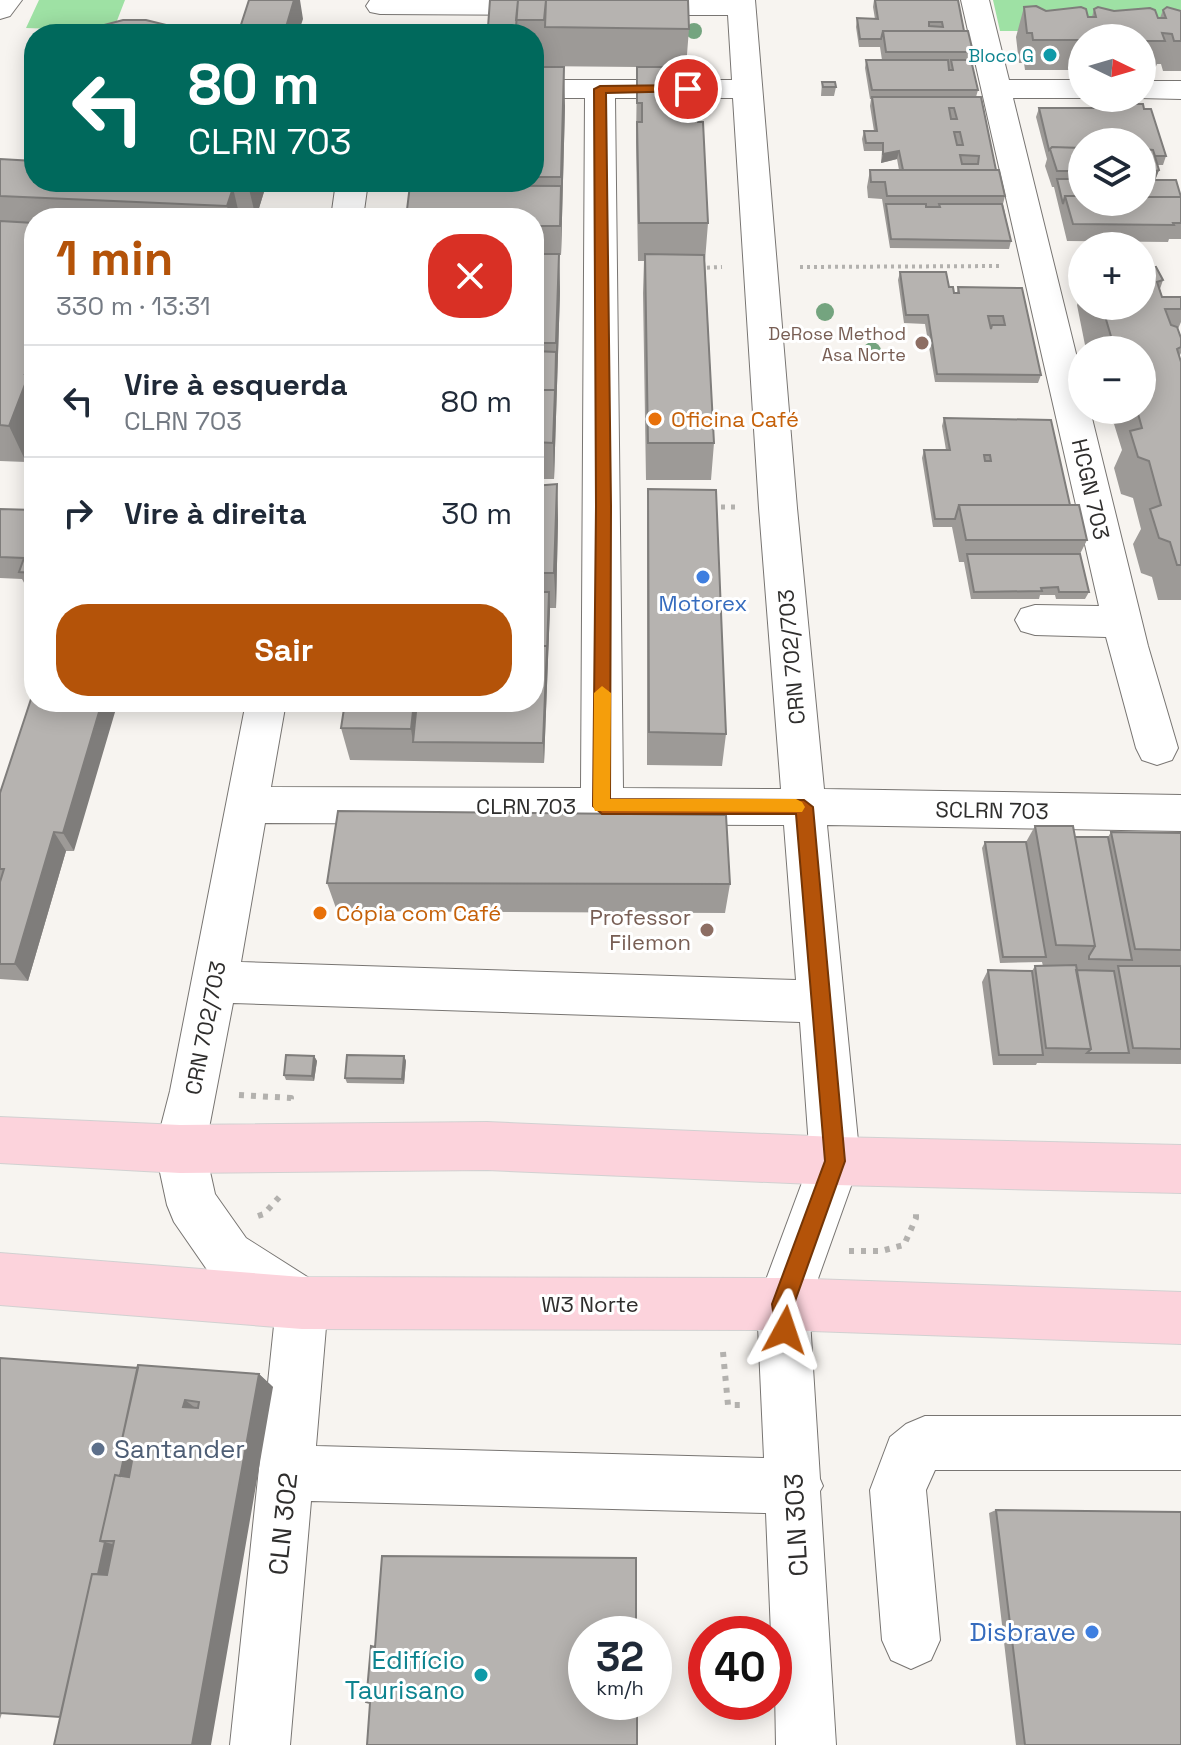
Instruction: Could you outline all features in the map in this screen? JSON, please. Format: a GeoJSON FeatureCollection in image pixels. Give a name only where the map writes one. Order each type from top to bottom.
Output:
{"type":"FeatureCollection","features":[{"type":"Feature","properties":{"kind":"main road"},"geometry":{"type":"LineString","coordinates":[[0,1140],[180,1149],[487,1146],[835,1161],[1181,1169]]}},
{"type":"Feature","properties":{"kind":"main road","name":"W3 Norte"},"geometry":{"type":"LineString","coordinates":[[0,1279],[302,1303],[783,1304],[1181,1318]]}},
{"type":"Feature","properties":{"kind":"street"},"geometry":{"type":"LineString","coordinates":[[0,10],[8,0]]}},
{"type":"Feature","properties":{"kind":"street","name":"HCGN 703"},"geometry":{"type":"LineString","coordinates":[[975,0],[1122,622],[1157,748]]}},
{"type":"Feature","properties":{"kind":"street"},"geometry":{"type":"LineString","coordinates":[[377,24],[380,3],[588,7],[741,3]]}},
{"type":"Feature","properties":{"kind":"street","name":"CRN 702/703"},"geometry":{"type":"LineString","coordinates":[[741,3],[778,508],[835,1161],[783,1304]]}},
{"type":"Feature","properties":{"kind":"street"},"geometry":{"type":"LineString","coordinates":[[544,89],[746,89]]}},
{"type":"Feature","properties":{"kind":"street"},"geometry":{"type":"LineString","coordinates":[[600,89],[602,806]]}},
{"type":"Feature","properties":{"kind":"street"},"geometry":{"type":"LineString","coordinates":[[997,89],[1068,89]]}},
{"type":"Feature","properties":{"kind":"street"},"geometry":{"type":"LineString","coordinates":[[1156,90],[1181,90]]}},
{"type":"Feature","properties":{"kind":"street"},"geometry":{"type":"LineString","coordinates":[[1035,620],[1122,622]]}},
{"type":"Feature","properties":{"kind":"street","name":"CRN 702/703"},"geometry":{"type":"LineString","coordinates":[[264,712],[180,1149],[192,1205],[228,1256],[302,1303]]}},
{"type":"Feature","properties":{"kind":"street","name":"CLRN 703"},"geometry":{"type":"LineString","coordinates":[[248,805],[804,807]]}},
{"type":"Feature","properties":{"kind":"street","name":"SCLRN 703"},"geometry":{"type":"LineString","coordinates":[[804,807],[1181,813]]}},
{"type":"Feature","properties":{"kind":"street"},"geometry":{"type":"LineString","coordinates":[[214,982],[820,1002]]}},
{"type":"Feature","properties":{"kind":"street","name":"CLN 302"},"geometry":{"type":"LineString","coordinates":[[260,1745],[302,1303]]}},
{"type":"Feature","properties":{"kind":"street","name":"CLN 303"},"geometry":{"type":"LineString","coordinates":[[783,1304],[795,1486],[806,1745]]}},
{"type":"Feature","properties":{"kind":"street"},"geometry":{"type":"LineString","coordinates":[[911,1640],[898,1490],[909,1456],[925,1443],[1181,1443]]}},
{"type":"Feature","properties":{"kind":"street"},"geometry":{"type":"LineString","coordinates":[[288,1473],[795,1486]]}},
{"type":"Feature","properties":{"kind":"path"},"geometry":{"type":"LineString","coordinates":[[696,268],[1039,266]]}},
{"type":"Feature","properties":{"kind":"path"},"geometry":{"type":"LineString","coordinates":[[699,507],[778,508]]}},
{"type":"Feature","properties":{"kind":"green space"},"geometry":{"type":"Polygon","coordinates":[[[39,0],[125,0],[116,24],[28,24],[39,0]]]}},
{"type":"Feature","properties":{"kind":"green space"},"geometry":{"type":"Polygon","coordinates":[[[993,0],[1181,0],[1181,31],[1156,31],[1156,24],[1068,24],[1068,31],[1000,31],[993,0]]]}},
{"type":"Feature","properties":{"kind":"building"},"geometry":{"type":"Polygon","coordinates":[[[249,0],[294,0],[287,24],[241,24],[249,0]]]}},
{"type":"Feature","properties":{"kind":"building"},"geometry":{"type":"Polygon","coordinates":[[[490,0],[518,0],[516,24],[488,24],[490,0]]]}},
{"type":"Feature","properties":{"kind":"building"},"geometry":{"type":"Polygon","coordinates":[[[518,0],[546,0],[544,20],[516,20],[518,0]]]}},
{"type":"Feature","properties":{"kind":"building"},"geometry":{"type":"Polygon","coordinates":[[[546,0],[688,0],[689,29],[545,27],[546,0]]]}},
{"type":"Feature","properties":{"kind":"building"},"geometry":{"type":"Polygon","coordinates":[[[875,0],[958,0],[964,31],[883,31],[881,39],[860,39],[857,18],[878,19],[875,0]],[[929,22],[929,26],[943,27],[942,22],[929,22]]]}},
{"type":"Feature","properties":{"kind":"building"},"geometry":{"type":"Polygon","coordinates":[[[1036,6],[1046,11],[1081,7],[1086,9],[1088,17],[1096,17],[1094,9],[1098,7],[1114,11],[1150,8],[1155,10],[1158,18],[1166,18],[1163,10],[1167,7],[1181,11],[1181,41],[1174,41],[1172,34],[1162,33],[1165,41],[1156,41],[1156,24],[1068,24],[1068,40],[1033,40],[1032,33],[1027,33],[1024,7],[1036,6]]]}},
{"type":"Feature","properties":{"kind":"building"},"geometry":{"type":"Polygon","coordinates":[[[123,20],[146,20],[162,24],[108,24],[123,20]]]}},
{"type":"Feature","properties":{"kind":"building"},"geometry":{"type":"Polygon","coordinates":[[[883,31],[968,31],[973,52],[886,52],[883,31]]]}},
{"type":"Feature","properties":{"kind":"building"},"geometry":{"type":"Polygon","coordinates":[[[866,60],[948,60],[949,70],[953,70],[951,60],[971,60],[978,90],[872,90],[866,60]]]}},
{"type":"Feature","properties":{"kind":"building"},"geometry":{"type":"Polygon","coordinates":[[[544,67],[564,67],[561,177],[544,177],[544,67]]]}},
{"type":"Feature","properties":{"kind":"building"},"geometry":{"type":"Polygon","coordinates":[[[637,67],[700,67],[698,122],[703,122],[708,223],[639,223],[637,122],[642,122],[642,103],[637,103],[637,67]]]}},
{"type":"Feature","properties":{"kind":"building"},"geometry":{"type":"Polygon","coordinates":[[[822,82],[835,82],[836,87],[823,87],[822,82]]]}},
{"type":"Feature","properties":{"kind":"building"},"geometry":{"type":"Polygon","coordinates":[[[872,97],[981,97],[996,170],[903,170],[899,151],[883,154],[883,143],[866,143],[864,131],[877,131],[872,97]],[[949,108],[951,119],[957,119],[954,108],[949,108]],[[954,132],[957,145],[963,145],[960,132],[954,132]],[[960,155],[962,164],[978,164],[979,156],[960,155]]]}},
{"type":"Feature","properties":{"kind":"building"},"geometry":{"type":"Polygon","coordinates":[[[1039,108],[1068,108],[1068,112],[1152,112],[1166,156],[1156,156],[1156,128],[1068,128],[1068,148],[1052,147],[1049,150],[1039,108]]]}},
{"type":"Feature","properties":{"kind":"building"},"geometry":{"type":"Polygon","coordinates":[[[1068,148],[1068,171],[1057,171],[1050,149],[1068,148]]]}},
{"type":"Feature","properties":{"kind":"building"},"geometry":{"type":"Polygon","coordinates":[[[0,159],[24,160],[24,192],[232,192],[227,206],[0,196],[0,159]]]}},
{"type":"Feature","properties":{"kind":"building"},"geometry":{"type":"Polygon","coordinates":[[[870,170],[999,170],[1005,196],[887,196],[885,182],[871,182],[870,170]]]}},
{"type":"Feature","properties":{"kind":"building"},"geometry":{"type":"Polygon","coordinates":[[[1057,179],[1068,179],[1068,196],[1065,196],[1063,204],[1057,179]]]}},
{"type":"Feature","properties":{"kind":"building"},"geometry":{"type":"Polygon","coordinates":[[[1156,180],[1176,180],[1181,197],[1156,197],[1156,180]]]}},
{"type":"Feature","properties":{"kind":"building"},"geometry":{"type":"Polygon","coordinates":[[[544,186],[561,186],[560,226],[544,226],[544,208],[407,208],[409,192],[544,192],[544,186]]]}},
{"type":"Feature","properties":{"kind":"building"},"geometry":{"type":"Polygon","coordinates":[[[1156,197],[1181,197],[1181,223],[1174,225],[1073,224],[1071,216],[1156,216],[1156,197]]]}},
{"type":"Feature","properties":{"kind":"building"},"geometry":{"type":"Polygon","coordinates":[[[886,204],[940,207],[939,204],[1002,204],[1011,241],[891,239],[886,204]]]}},
{"type":"Feature","properties":{"kind":"building"},"geometry":{"type":"Polygon","coordinates":[[[0,221],[24,222],[24,387],[9,426],[0,425],[0,221]]]}},
{"type":"Feature","properties":{"kind":"building"},"geometry":{"type":"Polygon","coordinates":[[[544,254],[559,254],[556,343],[544,343],[544,254]]]}},
{"type":"Feature","properties":{"kind":"building"},"geometry":{"type":"Polygon","coordinates":[[[645,254],[704,255],[714,443],[648,443],[645,254]]]}},
{"type":"Feature","properties":{"kind":"building"},"geometry":{"type":"Polygon","coordinates":[[[1156,267],[1163,280],[1157,282],[1162,297],[1181,297],[1181,309],[1165,309],[1171,325],[1177,327],[1181,338],[1181,347],[1177,349],[1181,362],[1181,565],[1177,565],[1170,542],[1159,538],[1150,509],[1161,505],[1149,461],[1138,457],[1130,431],[1142,428],[1141,424],[1156,424],[1156,336],[1111,336],[1106,320],[1156,320],[1156,267]]]}},
{"type":"Feature","properties":{"kind":"building"},"geometry":{"type":"Polygon","coordinates":[[[900,272],[946,272],[949,287],[953,287],[954,293],[959,293],[958,287],[1022,288],[1041,375],[937,374],[928,315],[906,315],[900,272]],[[988,316],[991,329],[992,325],[1005,325],[1003,316],[988,316]]]}},
{"type":"Feature","properties":{"kind":"building"},"geometry":{"type":"Polygon","coordinates":[[[544,351],[556,352],[555,399],[555,390],[544,390],[544,351]]]}},
{"type":"Feature","properties":{"kind":"building"},"geometry":{"type":"Polygon","coordinates":[[[544,390],[555,390],[553,443],[544,443],[544,390]]]}},
{"type":"Feature","properties":{"kind":"building"},"geometry":{"type":"Polygon","coordinates":[[[944,418],[1051,420],[1070,505],[959,505],[955,519],[935,519],[924,450],[950,450],[944,418]]]}},
{"type":"Feature","properties":{"kind":"building"},"geometry":{"type":"Polygon","coordinates":[[[557,484],[554,573],[544,573],[544,485],[557,484]]]}},
{"type":"Feature","properties":{"kind":"building"},"geometry":{"type":"Polygon","coordinates":[[[648,489],[716,490],[726,734],[649,732],[648,489]]]}},
{"type":"Feature","properties":{"kind":"building"},"geometry":{"type":"Polygon","coordinates":[[[959,505],[1079,505],[1087,540],[966,540],[959,505]]]}},
{"type":"Feature","properties":{"kind":"building"},"geometry":{"type":"Polygon","coordinates":[[[0,509],[24,510],[24,558],[0,557],[0,509]]]}},
{"type":"Feature","properties":{"kind":"building"},"geometry":{"type":"Polygon","coordinates":[[[967,554],[1080,554],[1089,592],[1059,592],[1058,587],[1041,588],[1042,591],[974,592],[967,554]]]}},
{"type":"Feature","properties":{"kind":"building"},"geometry":{"type":"Polygon","coordinates":[[[544,592],[549,592],[547,652],[547,646],[544,646],[544,592]]]}},
{"type":"Feature","properties":{"kind":"building"},"geometry":{"type":"Polygon","coordinates":[[[544,646],[547,646],[543,743],[413,742],[416,712],[544,712],[544,646]]]}},
{"type":"Feature","properties":{"kind":"building"},"geometry":{"type":"Polygon","coordinates":[[[27,712],[99,712],[63,833],[54,832],[15,964],[0,964],[0,882],[4,869],[0,869],[0,793],[27,712]]]}},
{"type":"Feature","properties":{"kind":"building"},"geometry":{"type":"Polygon","coordinates":[[[343,712],[413,712],[411,729],[341,728],[343,712]]]}},
{"type":"Feature","properties":{"kind":"building"},"geometry":{"type":"Polygon","coordinates":[[[338,811],[726,815],[730,884],[327,883],[338,811]]]}},
{"type":"Feature","properties":{"kind":"building"},"geometry":{"type":"Polygon","coordinates":[[[1035,826],[1073,826],[1095,946],[1056,945],[1035,826]]]}},
{"type":"Feature","properties":{"kind":"building"},"geometry":{"type":"Polygon","coordinates":[[[1111,832],[1181,833],[1181,950],[1135,949],[1111,832]]]}},
{"type":"Feature","properties":{"kind":"building"},"geometry":{"type":"Polygon","coordinates":[[[1075,837],[1108,837],[1132,960],[1089,959],[1095,946],[1075,837]]]}},
{"type":"Feature","properties":{"kind":"building"},"geometry":{"type":"Polygon","coordinates":[[[985,842],[1026,842],[1046,957],[1003,957],[985,842]]]}},
{"type":"Feature","properties":{"kind":"building"},"geometry":{"type":"Polygon","coordinates":[[[1076,965],[1091,1049],[1046,1048],[1035,966],[1076,965]]]}},
{"type":"Feature","properties":{"kind":"building"},"geometry":{"type":"Polygon","coordinates":[[[1118,966],[1181,966],[1181,1049],[1133,1048],[1118,966]]]}},
{"type":"Feature","properties":{"kind":"building"},"geometry":{"type":"Polygon","coordinates":[[[988,970],[1032,971],[1043,1055],[999,1055],[988,970]]]}},
{"type":"Feature","properties":{"kind":"building"},"geometry":{"type":"Polygon","coordinates":[[[1076,970],[1114,971],[1129,1053],[1087,1053],[1091,1049],[1076,970]]]}},
{"type":"Feature","properties":{"kind":"building"},"geometry":{"type":"Polygon","coordinates":[[[286,1055],[314,1056],[312,1076],[284,1075],[286,1055]]]}},
{"type":"Feature","properties":{"kind":"building"},"geometry":{"type":"Polygon","coordinates":[[[347,1055],[404,1056],[402,1079],[345,1078],[347,1055]]]}},
{"type":"Feature","properties":{"kind":"building"},"geometry":{"type":"Polygon","coordinates":[[[0,1358],[138,1368],[121,1444],[126,1447],[120,1476],[115,1475],[100,1541],[105,1542],[98,1574],[92,1574],[60,1717],[0,1713],[0,1358]]]}},
{"type":"Feature","properties":{"kind":"building"},"geometry":{"type":"Polygon","coordinates":[[[138,1365],[259,1374],[192,1745],[54,1745],[92,1574],[107,1575],[114,1541],[100,1541],[115,1475],[129,1477],[135,1445],[121,1444],[138,1365]],[[185,1400],[183,1407],[198,1408],[199,1402],[185,1400]]]}},
{"type":"Feature","properties":{"kind":"building","name":"Disbrave"},"geometry":{"type":"Polygon","coordinates":[[[996,1510],[1181,1512],[1181,1745],[1025,1745],[996,1510]]]}},
{"type":"Feature","properties":{"kind":"building","name":"Edifício Taurisano"},"geometry":{"type":"Polygon","coordinates":[[[382,1556],[636,1558],[636,1616],[568,1616],[568,1720],[637,1720],[637,1745],[367,1745],[370,1703],[366,1702],[371,1646],[375,1647],[382,1556]]]}},
{"type":"Feature","properties":{"kind":"slow traffic"},"geometry":{"type":"LineString","coordinates":[[602,693],[602,806],[796,807]]}},
{"type":"Feature","properties":{"kind":"place","name":"Bloco G"},"geometry":{"type":"Point","coordinates":[1050,55]}},
{"type":"Feature","properties":{"kind":"place","name":"DeRose Method Asa Norte"},"geometry":{"type":"Point","coordinates":[922,343]}},
{"type":"Feature","properties":{"kind":"place","name":"Oficina Café"},"geometry":{"type":"Point","coordinates":[655,419]}},
{"type":"Feature","properties":{"kind":"place","name":"Motorex"},"geometry":{"type":"Point","coordinates":[703,577]}},
{"type":"Feature","properties":{"kind":"place","name":"Cópia com Café"},"geometry":{"type":"Point","coordinates":[320,913]}},
{"type":"Feature","properties":{"kind":"place","name":"Professor Filemon"},"geometry":{"type":"Point","coordinates":[707,930]}},
{"type":"Feature","properties":{"kind":"place","name":"Santander"},"geometry":{"type":"Point","coordinates":[98,1449]}},
{"type":"Feature","properties":{"kind":"place","name":"Disbrave"},"geometry":{"type":"Point","coordinates":[1092,1632]}},
{"type":"Feature","properties":{"kind":"place","name":"Edifício Taurisano"},"geometry":{"type":"Point","coordinates":[481,1675]}},
{"type":"Feature","properties":{"kind":"route"},"geometry":{"type":"LineString","coordinates":[[688,89],[600,89],[602,806],[804,807],[835,1161],[783,1304],[785,1330]]}}]}
